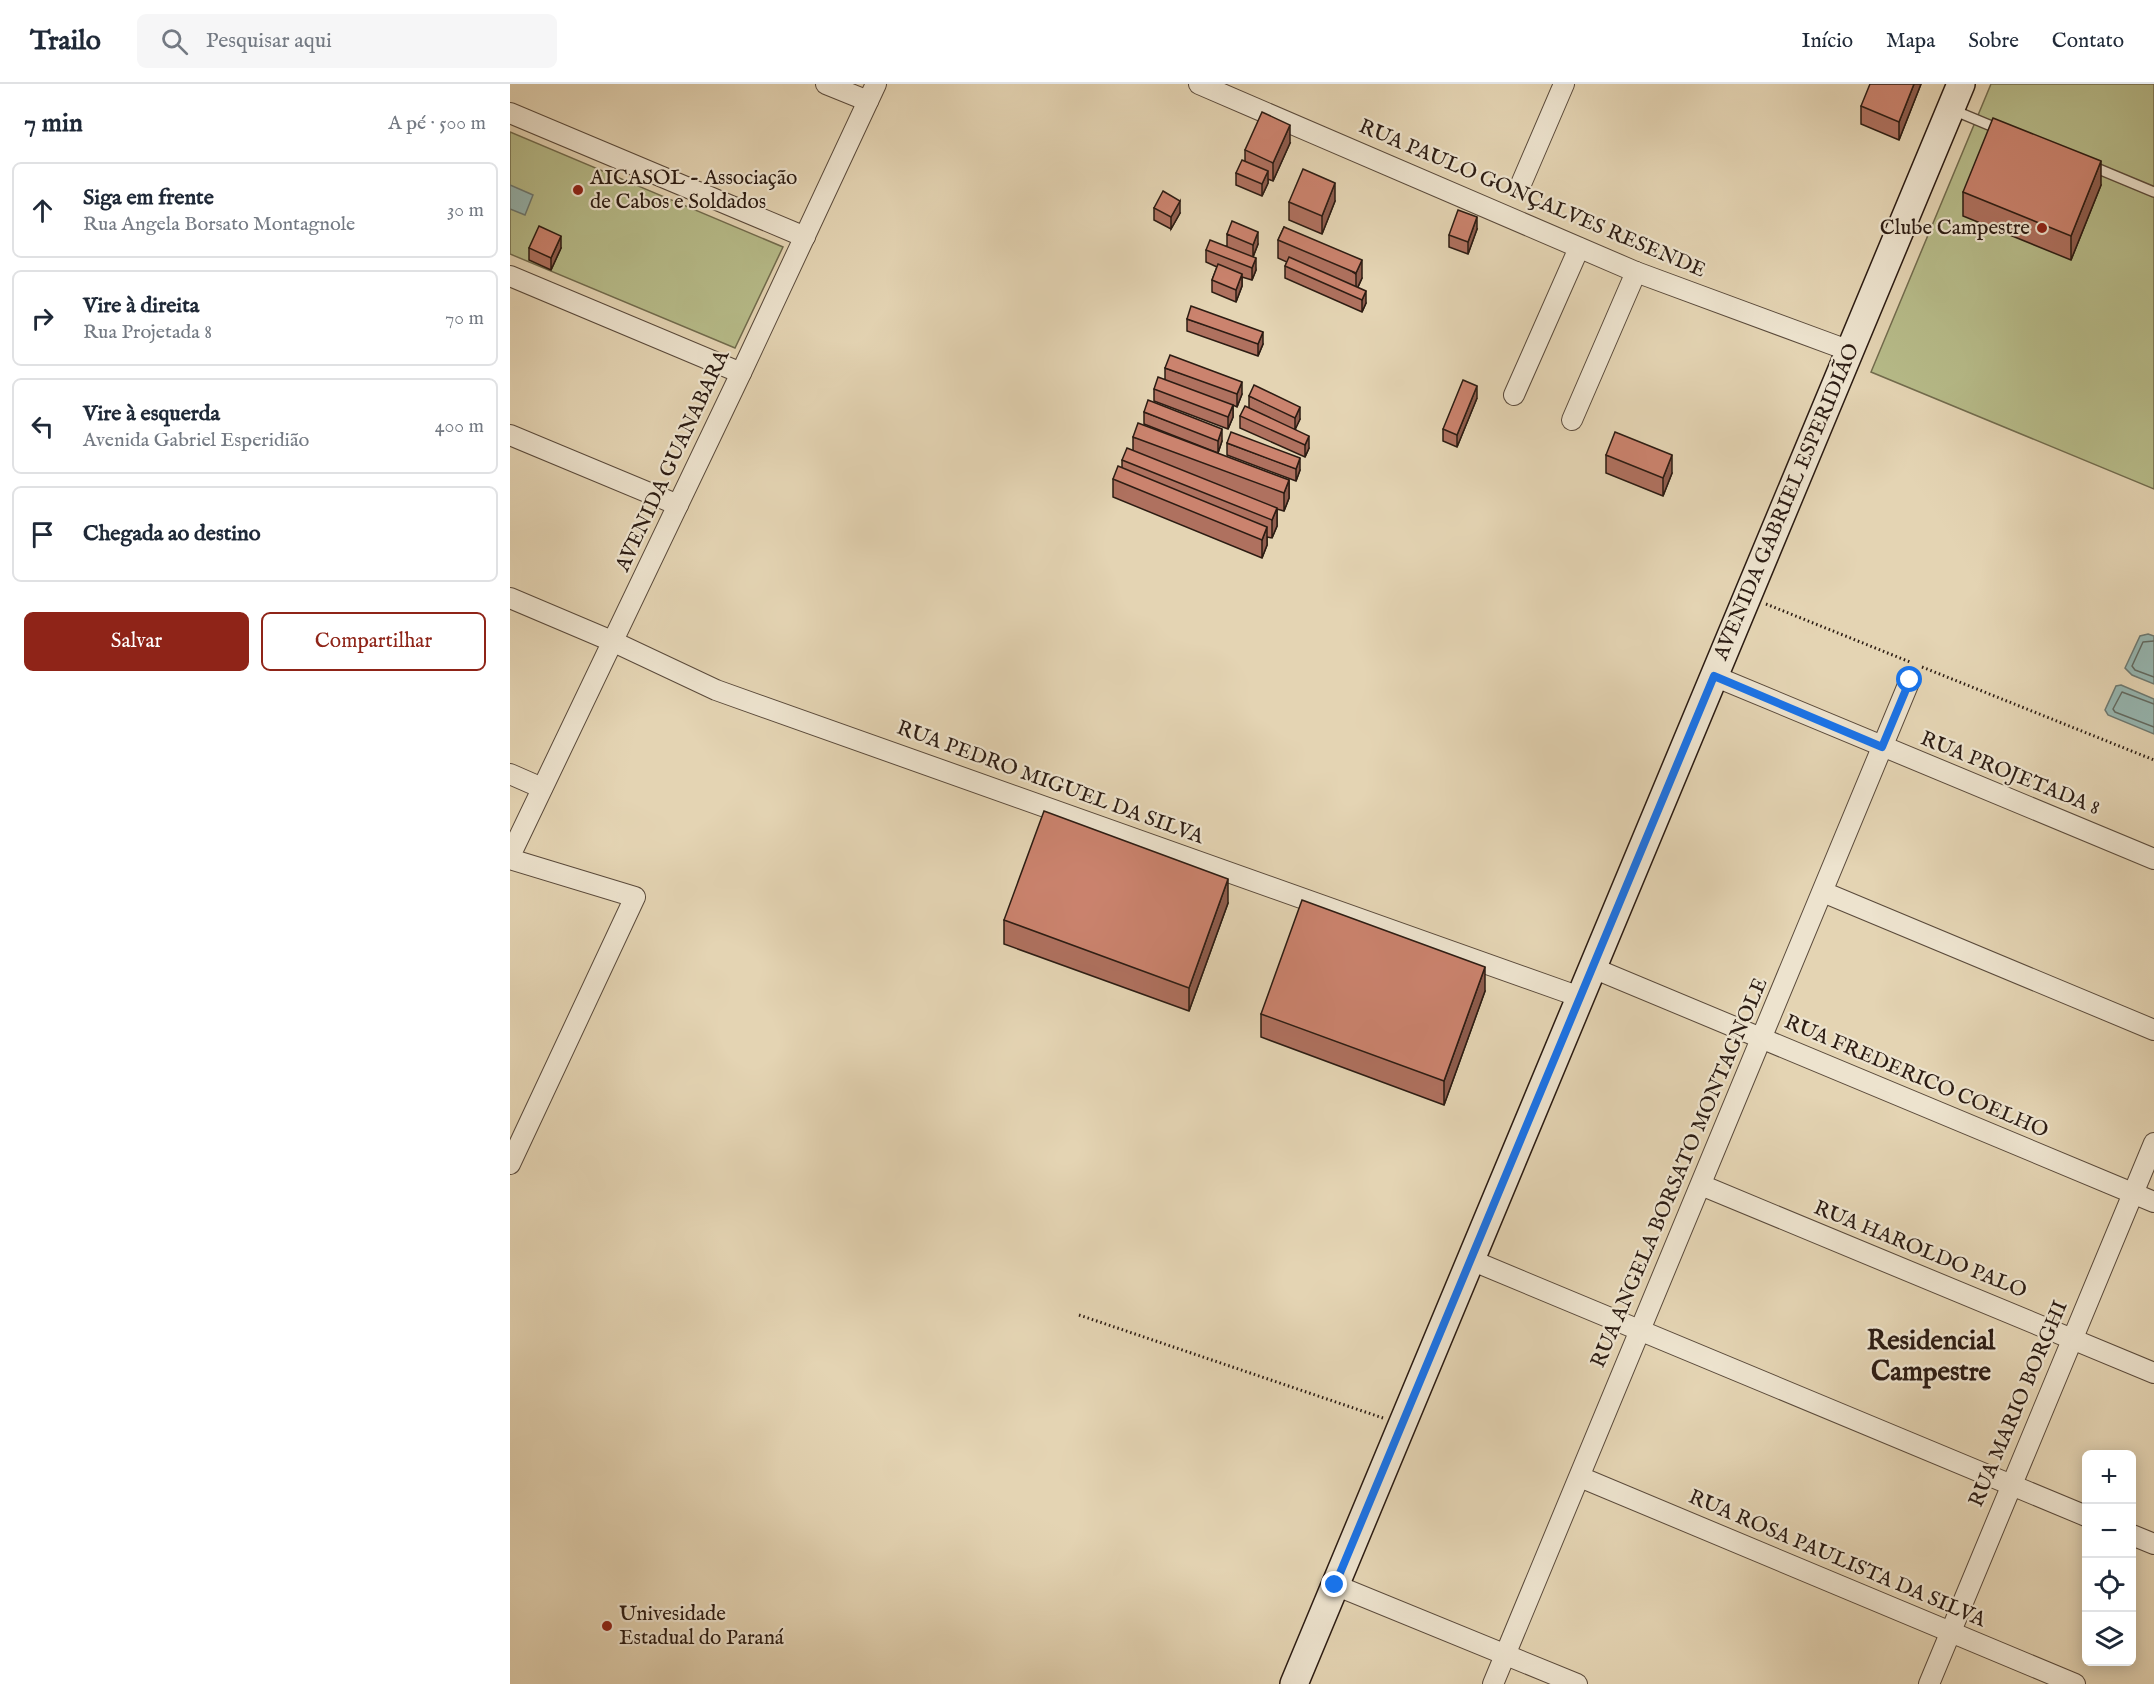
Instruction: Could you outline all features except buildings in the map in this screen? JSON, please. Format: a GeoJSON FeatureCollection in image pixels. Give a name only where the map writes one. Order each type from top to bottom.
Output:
{"type":"FeatureCollection","features":[{"type":"Feature","properties":{"kind":"main road","name":"AVENIDA GABRIEL ESPERIDIÃO"},"geometry":{"type":"LineString","coordinates":[[1294,1684],[1961,84]]}},
{"type":"Feature","properties":{"kind":"street"},"geometry":{"type":"LineString","coordinates":[[826,84],[872,93]]}},
{"type":"Feature","properties":{"kind":"street","name":"RUA PAULO GONÇALVES RESENDE"},"geometry":{"type":"LineString","coordinates":[[1199,84],[1636,272],[1850,351]]}},
{"type":"Feature","properties":{"kind":"street"},"geometry":{"type":"LineString","coordinates":[[1521,184],[1564,84]]}},
{"type":"Feature","properties":{"kind":"street","name":"AVENIDA GUANABARA"},"geometry":{"type":"LineString","coordinates":[[510,858],[872,93]]}},
{"type":"Feature","properties":{"kind":"street"},"geometry":{"type":"LineString","coordinates":[[510,113],[805,237]]}},
{"type":"Feature","properties":{"kind":"street"},"geometry":{"type":"LineString","coordinates":[[1514,395],[1579,248]]}},
{"type":"Feature","properties":{"kind":"street"},"geometry":{"type":"LineString","coordinates":[[1572,420],[1636,272]]}},
{"type":"Feature","properties":{"kind":"street"},"geometry":{"type":"LineString","coordinates":[[510,276],[741,373]]}},
{"type":"Feature","properties":{"kind":"street"},"geometry":{"type":"LineString","coordinates":[[510,435],[678,506]]}},
{"type":"Feature","properties":{"kind":"street","name":"RUA PEDRO MIGUEL DA SILVA"},"geometry":{"type":"LineString","coordinates":[[510,598],[614,642],[716,690],[1580,997]]}},
{"type":"Feature","properties":{"kind":"street","name":"RUA PROJETADA 8"},"geometry":{"type":"LineString","coordinates":[[1714,676],[2154,859]]}},
{"type":"Feature","properties":{"kind":"street","name":"RUA ANGELA BORSATO MONTAGNOLE"},"geometry":{"type":"LineString","coordinates":[[1493,1684],[1910,680]]}},
{"type":"Feature","properties":{"kind":"street"},"geometry":{"type":"LineString","coordinates":[[510,774],[542,788]]}},
{"type":"Feature","properties":{"kind":"street"},"geometry":{"type":"LineString","coordinates":[[510,858],[635,897],[517,1131],[510,1164]]}},
{"type":"Feature","properties":{"kind":"street"},"geometry":{"type":"LineString","coordinates":[[1823,892],[2154,1030]]}},
{"type":"Feature","properties":{"kind":"street","name":"RUA FREDERICO COELHO"},"geometry":{"type":"LineString","coordinates":[[1593,968],[2154,1202]]}},
{"type":"Feature","properties":{"kind":"street","name":"RUA MARIO BORGHI"},"geometry":{"type":"LineString","coordinates":[[1929,1684],[2154,1143]]}},
{"type":"Feature","properties":{"kind":"street","name":"RUA HAROLDO PALO"},"geometry":{"type":"LineString","coordinates":[[1701,1185],[2154,1373]]}},
{"type":"Feature","properties":{"kind":"street"},"geometry":{"type":"LineString","coordinates":[[1471,1260],[2082,1514]]}},
{"type":"Feature","properties":{"kind":"street","name":"RUA ROSA PAULISTA DA SILVA"},"geometry":{"type":"LineString","coordinates":[[1580,1477],[2075,1684]]}},
{"type":"Feature","properties":{"kind":"street"},"geometry":{"type":"LineString","coordinates":[[2136,1537],[2154,1544]]}},
{"type":"Feature","properties":{"kind":"street"},"geometry":{"type":"LineString","coordinates":[[1335,1585],[1577,1684]]}},
{"type":"Feature","properties":{"kind":"lane"},"geometry":{"type":"LineString","coordinates":[[1951,109],[2015,135]]}},
{"type":"Feature","properties":{"kind":"lane"},"geometry":{"type":"LineString","coordinates":[[2079,161],[2154,192]]}},
{"type":"Feature","properties":{"kind":"path"},"geometry":{"type":"LineString","coordinates":[[1748,597],[2154,760]]}},
{"type":"Feature","properties":{"kind":"path"},"geometry":{"type":"LineString","coordinates":[[1078,1315],[1402,1425]]}},
{"type":"Feature","properties":{"kind":"green space","name":"Clube Campestre"},"geometry":{"type":"Polygon","coordinates":[[[1991,84],[2154,84],[2154,489],[1871,372],[1991,84]]]}},
{"type":"Feature","properties":{"kind":"green space","name":"AICASOL - Associação de Cabos e Soldados"},"geometry":{"type":"Polygon","coordinates":[[[510,132],[783,247],[735,348],[510,254],[510,132]]]}},
{"type":"Feature","properties":{"kind":"water"},"geometry":{"type":"Polygon","coordinates":[[[510,185],[533,195],[525,215],[510,209],[510,185]]]}},
{"type":"Feature","properties":{"kind":"water"},"geometry":{"type":"Polygon","coordinates":[[[2148,634],[2154,636],[2154,684],[2132,675],[2125,668],[2140,636],[2148,634]]]}},
{"type":"Feature","properties":{"kind":"water"},"geometry":{"type":"Polygon","coordinates":[[[2121,685],[2154,699],[2154,734],[2108,715],[2105,710],[2116,686],[2121,685]]]}},
{"type":"Feature","properties":{"kind":"place","name":"AICASOL - Associação de Cabos e Soldados"},"geometry":{"type":"Point","coordinates":[578,190]}},
{"type":"Feature","properties":{"kind":"place","name":"Clube Campestre"},"geometry":{"type":"Point","coordinates":[2042,228]}},
{"type":"Feature","properties":{"kind":"place","name":"Univesidade Estadual do Paraná"},"geometry":{"type":"Point","coordinates":[607,1626]}},
{"type":"Feature","properties":{"kind":"district","name":"Residencial Campestre"},"geometry":{"type":"Point","coordinates":[1931,1358]}},
{"type":"Feature","properties":{"kind":"route"},"geometry":{"type":"LineString","coordinates":[[1335,1585],[1714,676],[1882,747],[1910,680]]}}]}
